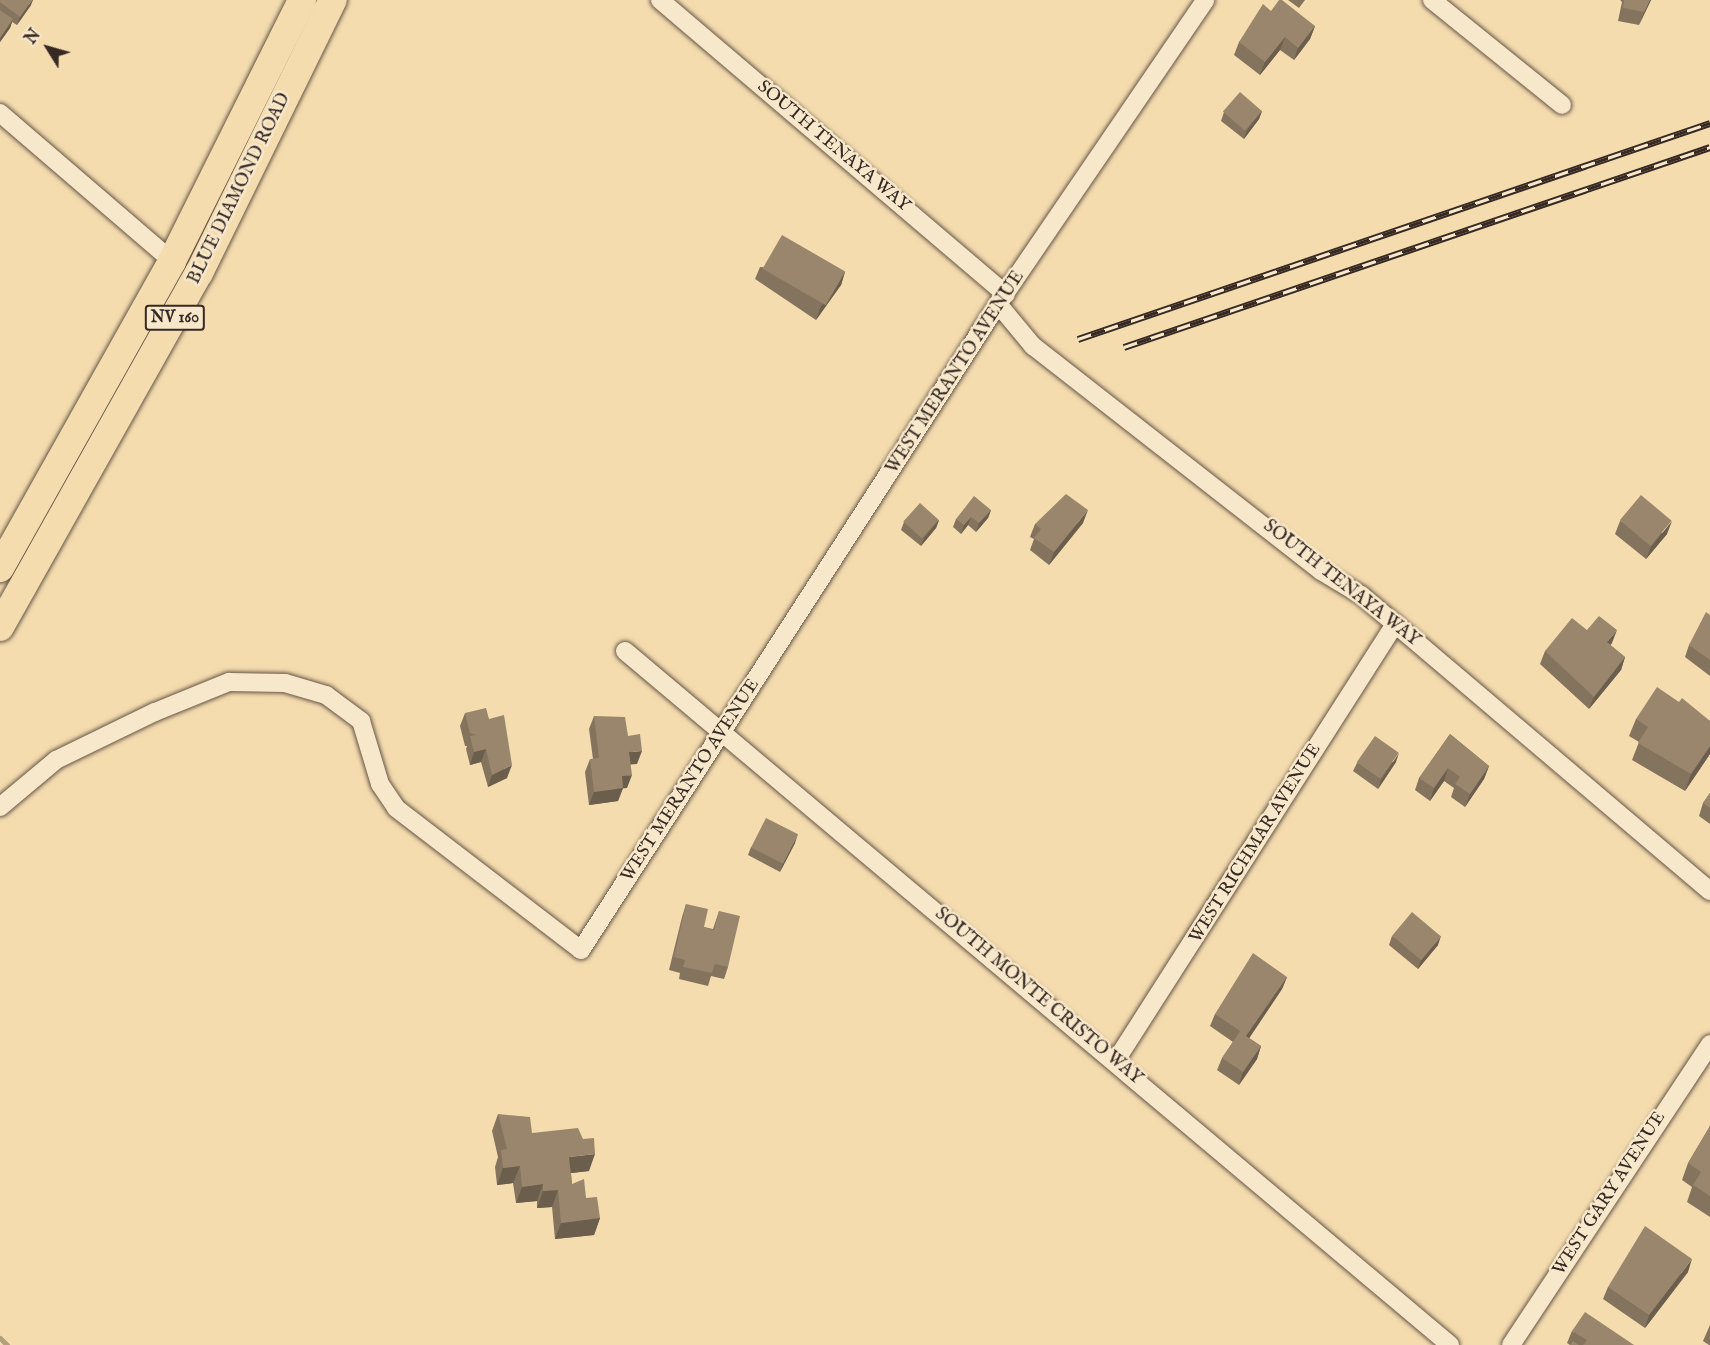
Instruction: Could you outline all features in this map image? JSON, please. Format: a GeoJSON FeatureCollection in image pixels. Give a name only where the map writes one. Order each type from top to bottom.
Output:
{"type":"FeatureCollection","features":[{"type":"Feature","properties":{"kind":"highway","name":"BLUE DIAMOND ROAD"},"geometry":{"type":"LineString","coordinates":[[0,568],[172,261],[302,0]]}},
{"type":"Feature","properties":{"kind":"highway","name":"BLUE DIAMOND ROAD"},"geometry":{"type":"LineString","coordinates":[[0,627],[199,273],[333,0]]}},
{"type":"Feature","properties":{"kind":"street","name":"SOUTH TENAYA WAY"},"geometry":{"type":"LineString","coordinates":[[660,0],[1002,299],[1033,346],[1395,624],[1710,891]]}},
{"type":"Feature","properties":{"kind":"street","name":"WEST MERANTO AVENUE"},"geometry":{"type":"LineString","coordinates":[[0,807],[56,760],[155,712],[229,682],[285,683],[326,695],[361,721],[380,784],[396,808],[581,950],[1002,299],[1205,0]]}},
{"type":"Feature","properties":{"kind":"street"},"geometry":{"type":"LineString","coordinates":[[1432,0],[1562,105]]}},
{"type":"Feature","properties":{"kind":"street"},"geometry":{"type":"LineString","coordinates":[[0,113],[172,261]]}},
{"type":"Feature","properties":{"kind":"street","name":"WEST RICHMAR AVENUE"},"geometry":{"type":"LineString","coordinates":[[1115,1062],[1395,624]]}},
{"type":"Feature","properties":{"kind":"street","name":"SOUTH MONTE CRISTO WAY"},"geometry":{"type":"LineString","coordinates":[[625,651],[724,730],[1450,1345]]}},
{"type":"Feature","properties":{"kind":"street","name":"WEST GARY AVENUE"},"geometry":{"type":"LineString","coordinates":[[1511,1345],[1710,1044]]}},
{"type":"Feature","properties":{"kind":"building"},"geometry":{"type":"Polygon","coordinates":[[[0,0],[32,0],[20,17],[0,0]]]}},
{"type":"Feature","properties":{"kind":"building"},"geometry":{"type":"Polygon","coordinates":[[[1279,0],[1315,26],[1298,48],[1285,37],[1265,62],[1239,42],[1263,4],[1271,11],[1279,0]]]}},
{"type":"Feature","properties":{"kind":"building"},"geometry":{"type":"Polygon","coordinates":[[[1624,0],[1650,0],[1644,12],[1623,8],[1624,0]]]}},
{"type":"Feature","properties":{"kind":"building"},"geometry":{"type":"Polygon","coordinates":[[[0,10],[13,19],[0,38],[0,10]]]}},
{"type":"Feature","properties":{"kind":"building"},"geometry":{"type":"Polygon","coordinates":[[[1240,92],[1262,111],[1245,131],[1223,112],[1240,92]]]}},
{"type":"Feature","properties":{"kind":"building"},"geometry":{"type":"Polygon","coordinates":[[[782,235],[845,272],[826,305],[762,269],[782,235]]]}},
{"type":"Feature","properties":{"kind":"building"},"geometry":{"type":"Polygon","coordinates":[[[1066,494],[1088,510],[1054,552],[1034,538],[1041,529],[1035,524],[1066,494]]]}},
{"type":"Feature","properties":{"kind":"building"},"geometry":{"type":"Polygon","coordinates":[[[1641,495],[1672,521],[1650,546],[1620,520],[1641,495]]]}},
{"type":"Feature","properties":{"kind":"building"},"geometry":{"type":"Polygon","coordinates":[[[974,496],[991,510],[979,523],[971,517],[964,525],[956,519],[974,496]]]}},
{"type":"Feature","properties":{"kind":"building"},"geometry":{"type":"Polygon","coordinates":[[[920,503],[939,520],[922,538],[903,522],[920,503]]]}},
{"type":"Feature","properties":{"kind":"building"},"geometry":{"type":"Polygon","coordinates":[[[1706,612],[1710,615],[1710,660],[1689,645],[1706,612]]]}},
{"type":"Feature","properties":{"kind":"building"},"geometry":{"type":"Polygon","coordinates":[[[1599,616],[1617,630],[1607,642],[1625,657],[1594,697],[1545,651],[1572,618],[1587,630],[1599,616]]]}},
{"type":"Feature","properties":{"kind":"building"},"geometry":{"type":"Polygon","coordinates":[[[1657,687],[1679,702],[1682,698],[1710,721],[1710,746],[1691,774],[1638,743],[1648,727],[1636,719],[1657,687]]]}},
{"type":"Feature","properties":{"kind":"building"},"geometry":{"type":"Polygon","coordinates":[[[486,708],[489,719],[504,715],[512,765],[492,775],[486,749],[474,752],[470,736],[477,735],[470,733],[465,713],[486,708]]]}},
{"type":"Feature","properties":{"kind":"building"},"geometry":{"type":"Polygon","coordinates":[[[594,716],[625,717],[628,736],[640,734],[642,751],[629,752],[632,775],[622,776],[623,788],[594,792],[590,759],[599,758],[594,716]]]}},
{"type":"Feature","properties":{"kind":"building"},"geometry":{"type":"Polygon","coordinates":[[[1450,734],[1489,766],[1470,794],[1455,784],[1460,777],[1448,768],[1434,788],[1419,778],[1450,734]]]}},
{"type":"Feature","properties":{"kind":"building"},"geometry":{"type":"Polygon","coordinates":[[[1375,736],[1399,753],[1380,779],[1357,762],[1375,736]]]}},
{"type":"Feature","properties":{"kind":"building"},"geometry":{"type":"Polygon","coordinates":[[[1710,793],[1710,808],[1703,803],[1710,793]]]}},
{"type":"Feature","properties":{"kind":"building"},"geometry":{"type":"Polygon","coordinates":[[[766,818],[798,834],[783,864],[751,847],[766,818]]]}},
{"type":"Feature","properties":{"kind":"building"},"geometry":{"type":"Polygon","coordinates":[[[686,904],[708,909],[704,927],[714,930],[719,911],[740,916],[728,967],[715,964],[712,973],[683,967],[685,960],[674,957],[686,904]]]}},
{"type":"Feature","properties":{"kind":"building"},"geometry":{"type":"Polygon","coordinates":[[[1412,912],[1441,936],[1421,960],[1392,936],[1412,912]]]}},
{"type":"Feature","properties":{"kind":"building"},"geometry":{"type":"Polygon","coordinates":[[[1253,953],[1287,977],[1246,1036],[1261,1046],[1243,1072],[1222,1058],[1240,1031],[1215,1014],[1253,953]]]}},
{"type":"Feature","properties":{"kind":"building"},"geometry":{"type":"Polygon","coordinates":[[[498,1114],[530,1117],[532,1133],[578,1128],[583,1139],[594,1138],[595,1154],[569,1157],[572,1184],[584,1179],[586,1198],[597,1197],[600,1218],[561,1223],[558,1190],[543,1191],[543,1184],[522,1187],[520,1166],[503,1168],[501,1150],[507,1149],[498,1114]]]}},
{"type":"Feature","properties":{"kind":"building"},"geometry":{"type":"Polygon","coordinates":[[[1710,1126],[1710,1196],[1693,1185],[1701,1172],[1688,1163],[1710,1126]]]}},
{"type":"Feature","properties":{"kind":"building"},"geometry":{"type":"Polygon","coordinates":[[[1645,1226],[1692,1259],[1649,1315],[1608,1287],[1645,1226]]]}},
{"type":"Feature","properties":{"kind":"building"},"geometry":{"type":"Polygon","coordinates":[[[1585,1312],[1634,1345],[1583,1345],[1587,1340],[1572,1331],[1585,1312]]]}},
{"type":"Feature","properties":{"kind":"waterway"},"geometry":{"type":"LineString","coordinates":[[0,1338],[7,1345]]}},
{"type":"Feature","properties":{"kind":"railway"},"geometry":{"type":"LineString","coordinates":[[1078,339],[1710,123]]}},
{"type":"Feature","properties":{"kind":"railway"},"geometry":{"type":"LineString","coordinates":[[1124,347],[1710,147]]}}]}
